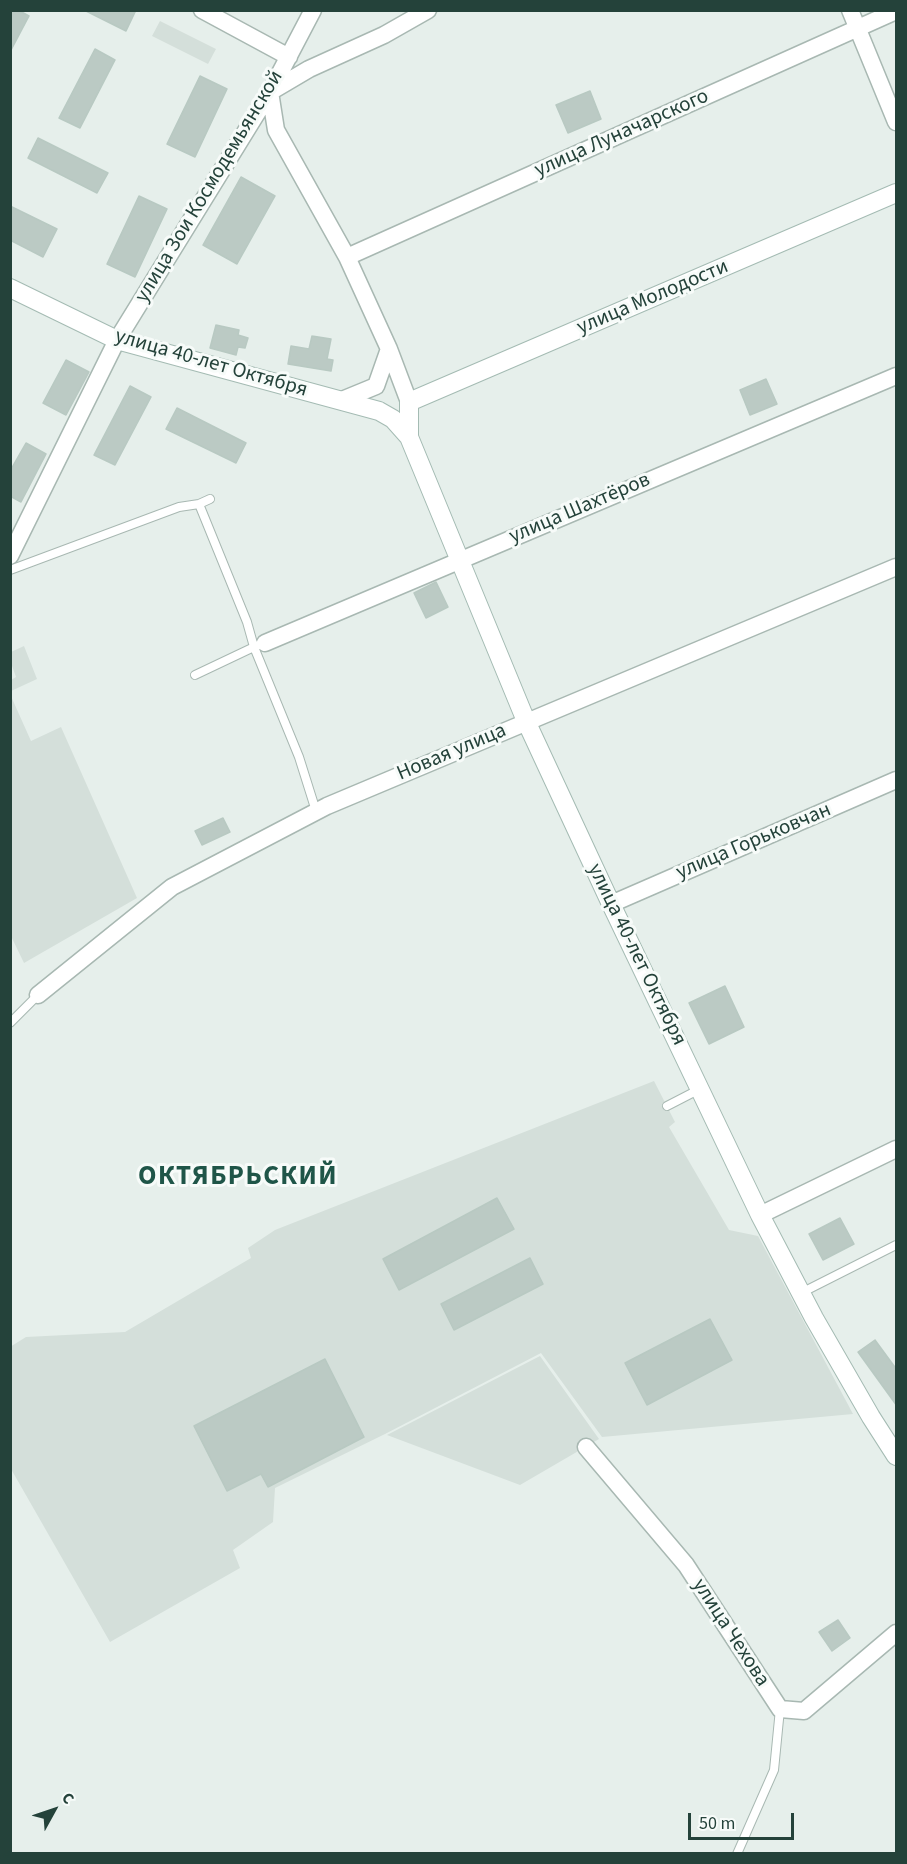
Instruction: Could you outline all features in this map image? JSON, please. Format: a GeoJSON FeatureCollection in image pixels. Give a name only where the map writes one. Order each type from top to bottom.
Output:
{"type":"FeatureCollection","features":[{"type":"Feature","properties":{"kind":"street"},"geometry":{"type":"LineString","coordinates":[[202,10],[289,57]]}},
{"type":"Feature","properties":{"kind":"street","name":"улица Зои Космодемьянской"},"geometry":{"type":"LineString","coordinates":[[10,556],[117,340],[270,92],[313,10]]}},
{"type":"Feature","properties":{"kind":"street"},"geometry":{"type":"LineString","coordinates":[[270,92],[309,69],[384,35],[428,10]]}},
{"type":"Feature","properties":{"kind":"street"},"geometry":{"type":"LineString","coordinates":[[849,10],[897,122]]}},
{"type":"Feature","properties":{"kind":"street","name":"улица Луначарского"},"geometry":{"type":"LineString","coordinates":[[347,257],[897,10]]}},
{"type":"Feature","properties":{"kind":"street","name":"улица 40-лет Октября"},"geometry":{"type":"LineString","coordinates":[[270,92],[276,130],[347,257],[389,349],[408,402],[409,437]]}},
{"type":"Feature","properties":{"kind":"street","name":"улица Молодости"},"geometry":{"type":"LineString","coordinates":[[408,402],[897,193]]}},
{"type":"Feature","properties":{"kind":"street","name":"улица 40-лет Октября"},"geometry":{"type":"LineString","coordinates":[[10,288],[117,340],[379,411],[393,419],[409,437],[526,721],[611,904],[760,1215],[871,1417],[897,1456]]}},
{"type":"Feature","properties":{"kind":"street"},"geometry":{"type":"LineString","coordinates":[[342,400],[376,386],[389,349]]}},
{"type":"Feature","properties":{"kind":"street","name":"улица Шахтёров"},"geometry":{"type":"LineString","coordinates":[[259,645],[897,376]]}},
{"type":"Feature","properties":{"kind":"street","name":"Новая улица"},"geometry":{"type":"LineString","coordinates":[[38,994],[172,887],[316,812],[526,721],[897,567]]}},
{"type":"Feature","properties":{"kind":"street","name":"улица Горьковчан"},"geometry":{"type":"LineString","coordinates":[[611,904],[897,780]]}},
{"type":"Feature","properties":{"kind":"street"},"geometry":{"type":"LineString","coordinates":[[760,1215],[897,1149]]}},
{"type":"Feature","properties":{"kind":"street","name":"улица Чехова"},"geometry":{"type":"LineString","coordinates":[[586,1447],[686,1565],[780,1709],[804,1712],[897,1633]]}},
{"type":"Feature","properties":{"kind":"lane"},"geometry":{"type":"LineString","coordinates":[[10,570],[179,507],[200,504],[210,499]]}},
{"type":"Feature","properties":{"kind":"lane"},"geometry":{"type":"LineString","coordinates":[[200,504],[247,622],[259,645],[316,812]]}},
{"type":"Feature","properties":{"kind":"lane"},"geometry":{"type":"LineString","coordinates":[[195,675],[259,645]]}},
{"type":"Feature","properties":{"kind":"lane"},"geometry":{"type":"LineString","coordinates":[[10,1023],[38,994]]}},
{"type":"Feature","properties":{"kind":"lane"},"geometry":{"type":"LineString","coordinates":[[667,1106],[700,1088]]}},
{"type":"Feature","properties":{"kind":"lane"},"geometry":{"type":"LineString","coordinates":[[801,1293],[897,1245]]}},
{"type":"Feature","properties":{"kind":"lane"},"geometry":{"type":"LineString","coordinates":[[736,1854],[774,1770],[780,1709]]}},
{"type":"Feature","properties":{"kind":"shaded area"},"geometry":{"type":"Polygon","coordinates":[[[160,21],[216,49],[208,64],[152,36],[160,21]]]}},
{"type":"Feature","properties":{"kind":"shaded area"},"geometry":{"type":"Polygon","coordinates":[[[24,646],[37,679],[11,691],[11,680],[16,677],[11,663],[11,652],[24,646]]]}},
{"type":"Feature","properties":{"kind":"shaded area"},"geometry":{"type":"Polygon","coordinates":[[[10,694],[31,741],[61,727],[137,898],[24,963],[10,934],[10,694]]]}},
{"type":"Feature","properties":{"kind":"shaded area"},"geometry":{"type":"Polygon","coordinates":[[[654,1081],[675,1122],[669,1127],[729,1230],[758,1236],[853,1414],[602,1437],[541,1353],[275,1488],[273,1522],[233,1550],[240,1568],[110,1642],[11,1469],[10,1347],[26,1337],[125,1332],[251,1258],[248,1248],[275,1230],[654,1081]]]}},
{"type":"Feature","properties":{"kind":"shaded area"},"geometry":{"type":"Polygon","coordinates":[[[540,1356],[599,1439],[520,1485],[387,1435],[540,1356]]]}},
{"type":"Feature","properties":{"kind":"building"},"geometry":{"type":"Polygon","coordinates":[[[10,10],[18,10],[29,16],[10,52],[10,10]]]}},
{"type":"Feature","properties":{"kind":"building"},"geometry":{"type":"Polygon","coordinates":[[[84,10],[136,10],[126,31],[84,10]]]}},
{"type":"Feature","properties":{"kind":"building"},"geometry":{"type":"Polygon","coordinates":[[[95,49],[115,60],[80,128],[59,118],[95,49]]]}},
{"type":"Feature","properties":{"kind":"building"},"geometry":{"type":"Polygon","coordinates":[[[200,76],[227,89],[195,157],[167,144],[200,76]]]}},
{"type":"Feature","properties":{"kind":"building"},"geometry":{"type":"Polygon","coordinates":[[[590,91],[601,119],[568,133],[556,105],[590,91]]]}},
{"type":"Feature","properties":{"kind":"building"},"geometry":{"type":"Polygon","coordinates":[[[38,138],[108,173],[97,193],[28,158],[38,138]]]}},
{"type":"Feature","properties":{"kind":"building"},"geometry":{"type":"Polygon","coordinates":[[[241,177],[275,196],[237,264],[203,245],[241,177]]]}},
{"type":"Feature","properties":{"kind":"building"},"geometry":{"type":"Polygon","coordinates":[[[139,196],[167,209],[135,277],[107,264],[139,196]]]}},
{"type":"Feature","properties":{"kind":"building"},"geometry":{"type":"Polygon","coordinates":[[[10,206],[57,229],[43,257],[10,240],[10,206]]]}},
{"type":"Feature","properties":{"kind":"building"},"geometry":{"type":"Polygon","coordinates":[[[216,325],[239,330],[238,335],[248,338],[245,348],[238,347],[236,355],[210,348],[216,325]]]}},
{"type":"Feature","properties":{"kind":"building"},"geometry":{"type":"Polygon","coordinates":[[[312,336],[331,339],[327,359],[333,360],[331,371],[288,364],[291,346],[309,349],[312,336]]]}},
{"type":"Feature","properties":{"kind":"building"},"geometry":{"type":"Polygon","coordinates":[[[66,360],[89,372],[66,415],[43,403],[66,360]]]}},
{"type":"Feature","properties":{"kind":"building"},"geometry":{"type":"Polygon","coordinates":[[[766,379],[777,404],[750,415],[740,390],[766,379]]]}},
{"type":"Feature","properties":{"kind":"building"},"geometry":{"type":"Polygon","coordinates":[[[130,386],[151,397],[115,465],[94,455],[130,386]]]}},
{"type":"Feature","properties":{"kind":"building"},"geometry":{"type":"Polygon","coordinates":[[[177,408],[246,443],[236,463],[166,429],[177,408]]]}},
{"type":"Feature","properties":{"kind":"building"},"geometry":{"type":"Polygon","coordinates":[[[26,443],[46,454],[21,502],[10,496],[10,471],[26,443]]]}},
{"type":"Feature","properties":{"kind":"building"},"geometry":{"type":"Polygon","coordinates":[[[436,582],[448,607],[426,618],[414,593],[436,582]]]}},
{"type":"Feature","properties":{"kind":"building"},"geometry":{"type":"Polygon","coordinates":[[[223,818],[230,832],[202,845],[195,831],[223,818]]]}},
{"type":"Feature","properties":{"kind":"building"},"geometry":{"type":"Polygon","coordinates":[[[725,986],[744,1027],[709,1044],[689,1003],[725,986]]]}},
{"type":"Feature","properties":{"kind":"building"},"geometry":{"type":"Polygon","coordinates":[[[497,1198],[514,1229],[399,1290],[383,1259],[497,1198]]]}},
{"type":"Feature","properties":{"kind":"building"},"geometry":{"type":"Polygon","coordinates":[[[840,1218],[854,1244],[823,1260],[809,1234],[840,1218]]]}},
{"type":"Feature","properties":{"kind":"building"},"geometry":{"type":"Polygon","coordinates":[[[530,1258],[543,1284],[454,1330],[441,1304],[530,1258]]]}},
{"type":"Feature","properties":{"kind":"building"},"geometry":{"type":"Polygon","coordinates":[[[710,1319],[732,1360],[647,1405],[625,1363],[710,1319]]]}},
{"type":"Feature","properties":{"kind":"building"},"geometry":{"type":"Polygon","coordinates":[[[875,1340],[897,1370],[897,1406],[858,1352],[875,1340]]]}},
{"type":"Feature","properties":{"kind":"building"},"geometry":{"type":"Polygon","coordinates":[[[325,1359],[364,1437],[268,1487],[261,1474],[227,1491],[194,1426],[325,1359]]]}},
{"type":"Feature","properties":{"kind":"building"},"geometry":{"type":"Polygon","coordinates":[[[838,1620],[850,1638],[832,1651],[819,1632],[838,1620]]]}},
{"type":"Feature","properties":{"kind":"district","name":"ОКТЯБРЬСКИЙ"},"geometry":{"type":"Point","coordinates":[238,1178]}}]}
